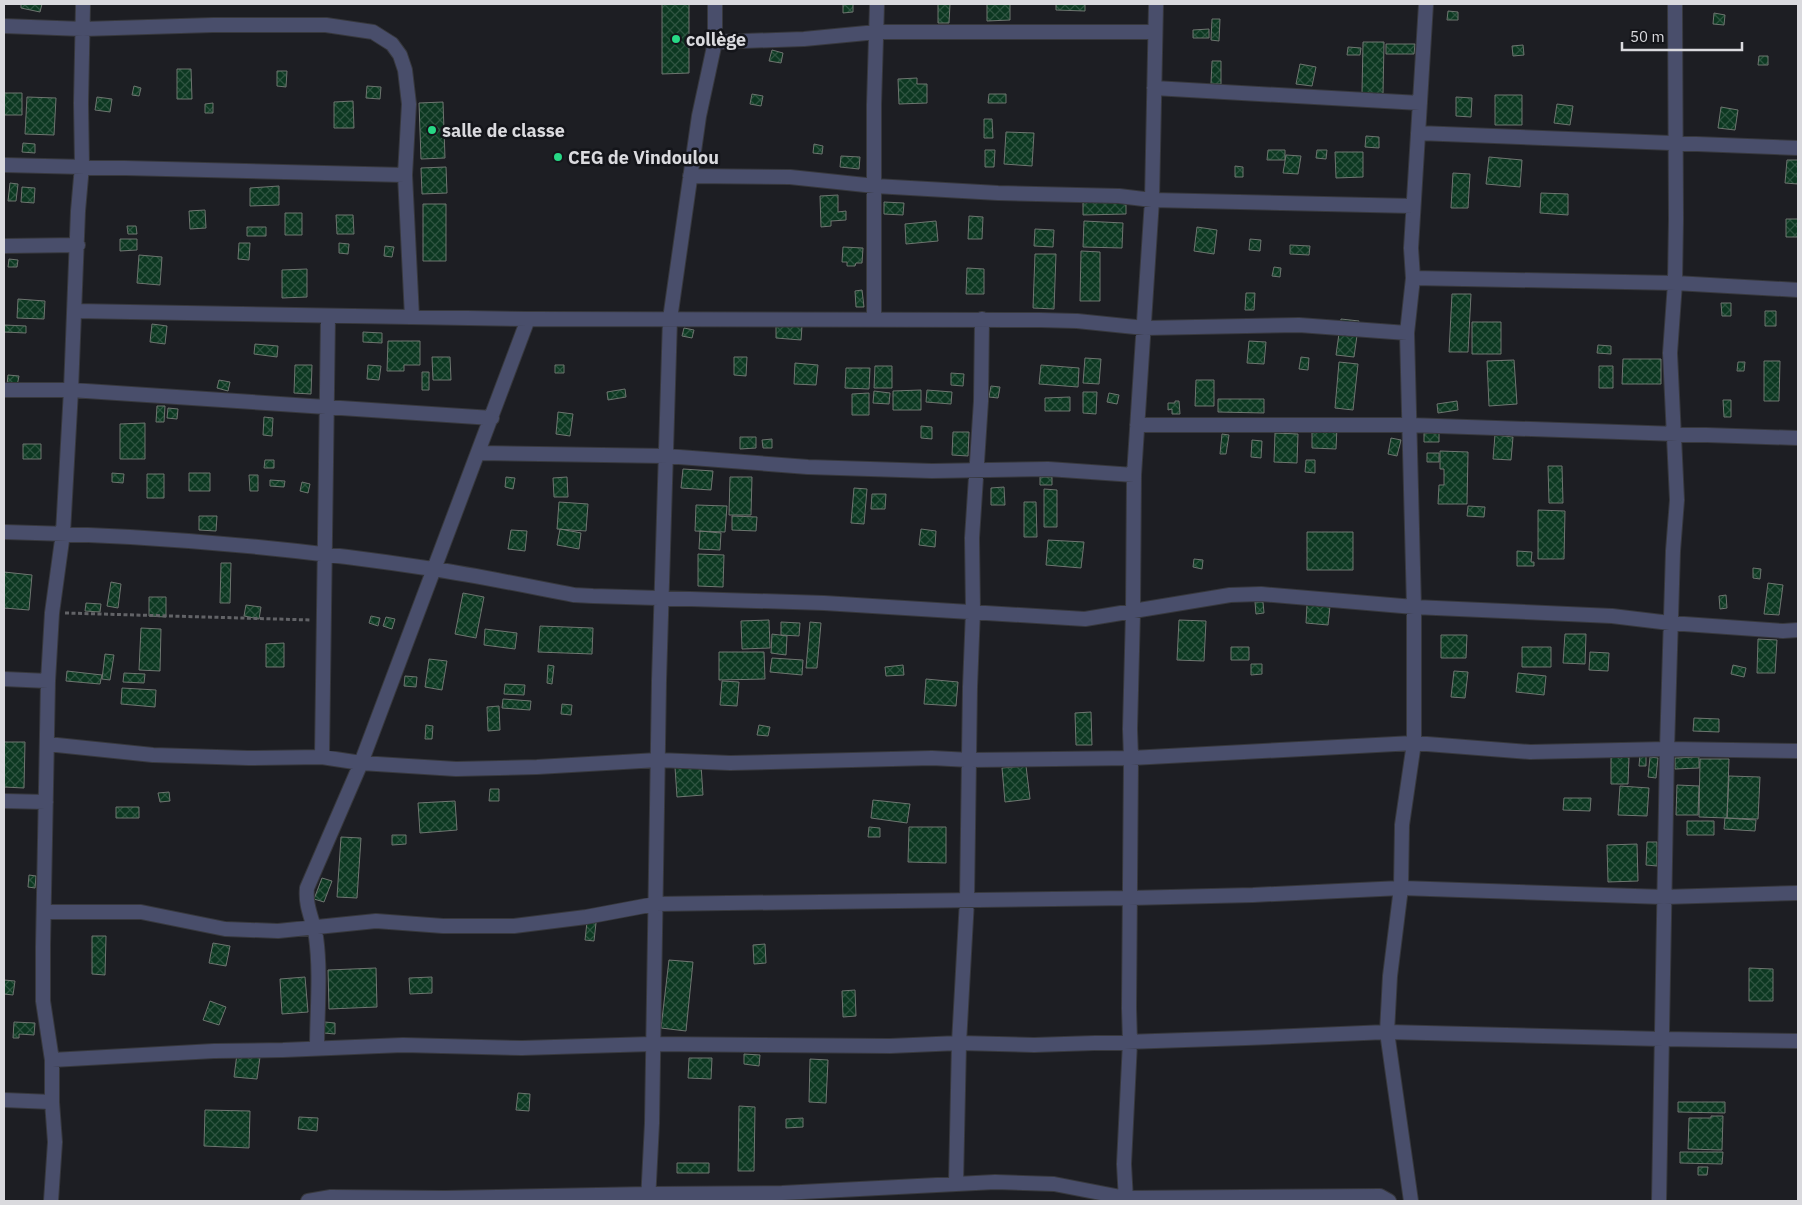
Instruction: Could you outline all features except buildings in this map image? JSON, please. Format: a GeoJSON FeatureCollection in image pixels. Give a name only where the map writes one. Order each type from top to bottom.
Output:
{"type":"FeatureCollection","features":[{"type":"Feature","properties":{"kind":"street"},"geometry":{"type":"LineString","coordinates":[[51,1201],[54,1142],[52,1060],[43,1001],[48,681],[52,613],[63,533],[71,390],[78,211],[82,166],[83,4]]}},
{"type":"Feature","properties":{"kind":"street"},"geometry":{"type":"LineString","coordinates":[[648,1198],[652,1123],[658,760],[670,318],[699,116],[715,42],[715,4]]}},
{"type":"Feature","properties":{"kind":"street"},"geometry":{"type":"LineString","coordinates":[[874,319],[874,105],[877,4]]}},
{"type":"Feature","properties":{"kind":"street"},"geometry":{"type":"LineString","coordinates":[[1126,1200],[1124,1164],[1130,1042],[1130,729],[1134,475],[1152,200],[1156,4]]}},
{"type":"Feature","properties":{"kind":"street"},"geometry":{"type":"LineString","coordinates":[[1411,1201],[1387,1032],[1390,976],[1401,888],[1402,825],[1414,743],[1414,608],[1407,333],[1414,278],[1411,248],[1426,4]]}},
{"type":"Feature","properties":{"kind":"street"},"geometry":{"type":"LineString","coordinates":[[1659,1201],[1666,749],[1676,500],[1670,353],[1675,284],[1677,142],[1675,4]]}},
{"type":"Feature","properties":{"kind":"street"},"geometry":{"type":"LineString","coordinates":[[4,26],[83,29],[214,25],[326,25],[373,32],[392,44],[400,55],[405,70],[409,104],[405,175],[412,317]]}},
{"type":"Feature","properties":{"kind":"street"},"geometry":{"type":"LineString","coordinates":[[715,42],[804,39],[877,32],[1155,32]]}},
{"type":"Feature","properties":{"kind":"street"},"geometry":{"type":"LineString","coordinates":[[1154,88],[1420,103]]}},
{"type":"Feature","properties":{"kind":"street"},"geometry":{"type":"LineString","coordinates":[[1418,133],[1798,148]]}},
{"type":"Feature","properties":{"kind":"street"},"geometry":{"type":"LineString","coordinates":[[4,165],[405,175]]}},
{"type":"Feature","properties":{"kind":"street"},"geometry":{"type":"LineString","coordinates":[[690,176],[790,177],[875,186],[998,193],[1119,196],[1152,200],[1413,206]]}},
{"type":"Feature","properties":{"kind":"street"},"geometry":{"type":"LineString","coordinates":[[4,246],[78,245]]}},
{"type":"Feature","properties":{"kind":"street"},"geometry":{"type":"LineString","coordinates":[[1414,278],[1675,284],[1798,290]]}},
{"type":"Feature","properties":{"kind":"street"},"geometry":{"type":"LineString","coordinates":[[75,311],[528,319],[982,319],[1077,321],[1144,328],[1299,326],[1407,333]]}},
{"type":"Feature","properties":{"kind":"street"},"geometry":{"type":"LineString","coordinates":[[322,757],[328,316]]}},
{"type":"Feature","properties":{"kind":"street"},"geometry":{"type":"LineString","coordinates":[[317,1048],[318,974],[316,936],[306,900],[307,888],[361,763],[528,319]]}},
{"type":"Feature","properties":{"kind":"street"},"geometry":{"type":"LineString","coordinates":[[956,1183],[959,1043],[967,900],[973,611],[972,538],[980,401],[982,319]]}},
{"type":"Feature","properties":{"kind":"street"},"geometry":{"type":"LineString","coordinates":[[4,390],[71,390],[492,418]]}},
{"type":"Feature","properties":{"kind":"street"},"geometry":{"type":"LineString","coordinates":[[1137,425],[1410,425],[1673,432],[1798,438]]}},
{"type":"Feature","properties":{"kind":"street"},"geometry":{"type":"LineString","coordinates":[[479,453],[666,456],[808,467],[976,471],[1048,469],[1134,475]]}},
{"type":"Feature","properties":{"kind":"street"},"geometry":{"type":"LineString","coordinates":[[4,532],[63,533],[210,541],[435,569],[574,595],[824,603],[1085,619],[1230,595],[1261,594],[1414,608],[1612,616],[1670,623],[1783,631],[1798,630]]}},
{"type":"Feature","properties":{"kind":"street"},"geometry":{"type":"LineString","coordinates":[[4,679],[48,681]]}},
{"type":"Feature","properties":{"kind":"street"},"geometry":{"type":"LineString","coordinates":[[47,744],[153,755],[248,758],[322,757],[361,763],[456,769],[537,767],[658,760],[730,763],[932,758],[970,760],[1131,758],[1414,743],[1530,752],[1666,749],[1798,751]]}},
{"type":"Feature","properties":{"kind":"street"},"geometry":{"type":"LineString","coordinates":[[4,801],[46,802]]}},
{"type":"Feature","properties":{"kind":"street"},"geometry":{"type":"LineString","coordinates":[[44,912],[141,912],[225,928],[278,931],[376,922],[443,926],[514,926],[586,917],[655,904],[1129,898],[1252,895],[1401,888],[1664,897],[1798,892]]}},
{"type":"Feature","properties":{"kind":"street"},"geometry":{"type":"LineString","coordinates":[[52,1060],[214,1051],[403,1045],[522,1048],[652,1044],[890,1046],[959,1043],[1034,1045],[1387,1032],[1662,1039],[1798,1040]]}},
{"type":"Feature","properties":{"kind":"street"},"geometry":{"type":"LineString","coordinates":[[4,1100],[52,1102]]}},
{"type":"Feature","properties":{"kind":"street"},"geometry":{"type":"LineString","coordinates":[[308,1201],[331,1197],[648,1198],[995,1182],[1054,1184],[1126,1200],[1380,1196],[1389,1201]]}},
{"type":"Feature","properties":{"kind":"path"},"geometry":{"type":"LineString","coordinates":[[52,613],[324,620]]}},
{"type":"Feature","properties":{"kind":"place","name":"collège"},"geometry":{"type":"Point","coordinates":[676,39]}},
{"type":"Feature","properties":{"kind":"place","name":"salle de classe"},"geometry":{"type":"Point","coordinates":[432,130]}},
{"type":"Feature","properties":{"kind":"place","name":"CEG de Vindoulou"},"geometry":{"type":"Point","coordinates":[558,157]}}]}
